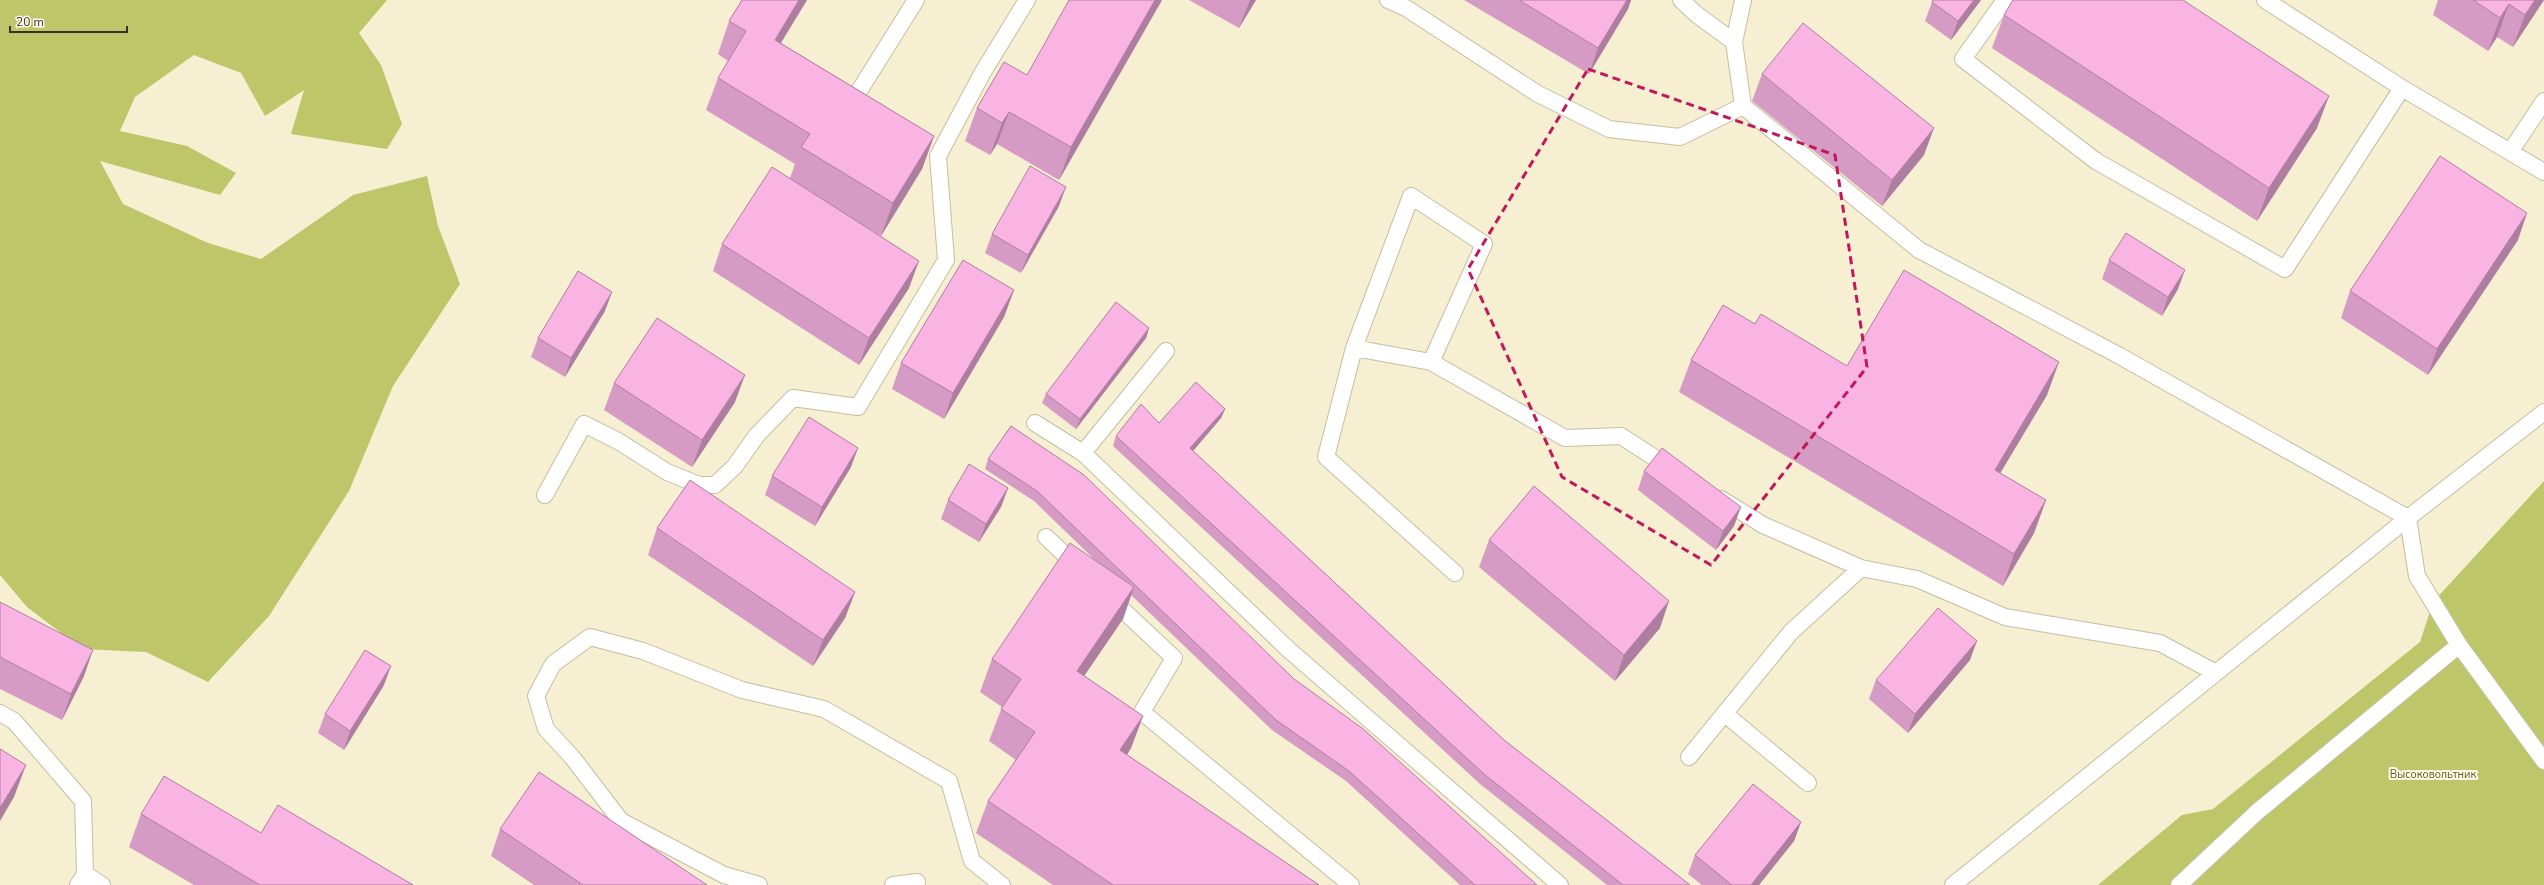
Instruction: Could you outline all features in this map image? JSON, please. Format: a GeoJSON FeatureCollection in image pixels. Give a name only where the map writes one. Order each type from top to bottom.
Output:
{"type":"FeatureCollection","features":[{"type":"Feature","properties":{"kind":"lane"},"geometry":{"type":"LineString","coordinates":[[854,99],[916,0]]}},
{"type":"Feature","properties":{"kind":"lane"},"geometry":{"type":"LineString","coordinates":[[545,495],[584,424],[618,441],[667,472],[699,486],[715,485],[735,466],[757,435],[793,398],[858,407],[946,260],[938,156],[983,72],[1027,0]]}},
{"type":"Feature","properties":{"kind":"lane"},"geometry":{"type":"LineString","coordinates":[[1388,0],[1406,8],[1538,94],[1609,129],[1680,137],[1744,106]]}},
{"type":"Feature","properties":{"kind":"lane"},"geometry":{"type":"LineString","coordinates":[[1681,0],[1696,14],[1734,42]]}},
{"type":"Feature","properties":{"kind":"lane"},"geometry":{"type":"LineString","coordinates":[[1743,0],[1734,42],[1744,106],[1919,250],[2118,355],[2408,518]]}},
{"type":"Feature","properties":{"kind":"lane"},"geometry":{"type":"LineString","coordinates":[[2005,0],[1964,59],[2096,161],[2285,268],[2402,88]]}},
{"type":"Feature","properties":{"kind":"lane"},"geometry":{"type":"LineString","coordinates":[[2264,0],[2402,88],[2544,172]]}},
{"type":"Feature","properties":{"kind":"lane"},"geometry":{"type":"LineString","coordinates":[[2510,152],[2544,101]]}},
{"type":"Feature","properties":{"kind":"lane"},"geometry":{"type":"LineString","coordinates":[[1431,362],[1484,244],[1411,196],[1354,348],[1326,457],[1455,573]]}},
{"type":"Feature","properties":{"kind":"lane"},"geometry":{"type":"LineString","coordinates":[[1354,348],[1431,362],[1565,438],[1620,436],[1688,479]]}},
{"type":"Feature","properties":{"kind":"lane"},"geometry":{"type":"LineString","coordinates":[[1083,453],[1166,351]]}},
{"type":"Feature","properties":{"kind":"lane"},"geometry":{"type":"LineString","coordinates":[[1953,885],[2408,518],[2544,412]]}},
{"type":"Feature","properties":{"kind":"lane"},"geometry":{"type":"LineString","coordinates":[[1036,423],[1083,453],[1289,650],[1560,885]]}},
{"type":"Feature","properties":{"kind":"lane"},"geometry":{"type":"LineString","coordinates":[[1709,491],[1763,525],[1861,568],[1916,579],[2005,617],[2160,643],[2216,673]]}},
{"type":"Feature","properties":{"kind":"lane"},"geometry":{"type":"LineString","coordinates":[[2408,518],[2417,576],[2459,645],[2544,761]]}},
{"type":"Feature","properties":{"kind":"lane"},"geometry":{"type":"LineString","coordinates":[[1046,537],[1174,658],[1142,712],[1351,885]]}},
{"type":"Feature","properties":{"kind":"lane"},"geometry":{"type":"LineString","coordinates":[[1689,758],[1791,632],[1861,568]]}},
{"type":"Feature","properties":{"kind":"lane"},"geometry":{"type":"LineString","coordinates":[[759,885],[724,874],[621,821],[572,757],[546,730],[536,696],[553,664],[590,637],[643,651],[742,690],[824,709],[949,781],[972,861],[1002,885]]}},
{"type":"Feature","properties":{"kind":"lane"},"geometry":{"type":"LineString","coordinates":[[2179,885],[2257,812],[2459,645]]}},
{"type":"Feature","properties":{"kind":"lane"},"geometry":{"type":"LineString","coordinates":[[0,712],[14,721],[83,801],[81,880],[102,885]]}},
{"type":"Feature","properties":{"kind":"lane"},"geometry":{"type":"LineString","coordinates":[[1725,714],[1808,783]]}},
{"type":"Feature","properties":{"kind":"lane"},"geometry":{"type":"LineString","coordinates":[[893,885],[917,882]]}},
{"type":"Feature","properties":{"kind":"highlighted area"},"geometry":{"type":"Polygon","coordinates":[[[1588,69],[1835,155],[1867,367],[1711,565],[1562,477],[1468,269],[1588,69]]]}},
{"type":"Feature","properties":{"kind":"green space"},"geometry":{"type":"Polygon","coordinates":[[[0,0],[387,0],[359,33],[381,65],[402,124],[387,149],[291,134],[304,90],[265,116],[241,73],[194,55],[135,97],[120,131],[187,146],[236,173],[220,195],[100,161],[123,204],[208,243],[261,259],[353,195],[427,176],[438,226],[460,284],[393,386],[349,491],[269,616],[208,682],[146,652],[82,649],[27,607],[0,575],[0,0]]]}},
{"type":"Feature","properties":{"kind":"green space","name":"Высоковольтник"},"geometry":{"type":"Polygon","coordinates":[[[2544,481],[2544,885],[2098,885],[2182,815],[2213,809],[2420,642],[2433,602],[2544,481]]]}},
{"type":"Feature","properties":{"kind":"building"},"geometry":{"type":"Polygon","coordinates":[[[742,0],[799,0],[775,40],[934,136],[893,203],[801,147],[810,134],[718,78],[746,31],[729,21],[742,0]]]}},
{"type":"Feature","properties":{"kind":"building"},"geometry":{"type":"Polygon","coordinates":[[[1069,0],[1155,0],[1071,147],[1009,112],[1002,123],[977,108],[1004,62],[1027,75],[1069,0]]]}},
{"type":"Feature","properties":{"kind":"building"},"geometry":{"type":"Polygon","coordinates":[[[1519,0],[1627,0],[1598,48],[1519,0]]]}},
{"type":"Feature","properties":{"kind":"building"},"geometry":{"type":"Polygon","coordinates":[[[1933,0],[1974,0],[1958,21],[1932,2],[1933,0]]]}},
{"type":"Feature","properties":{"kind":"building"},"geometry":{"type":"Polygon","coordinates":[[[2013,0],[2183,0],[2329,96],[2269,188],[2004,15],[2013,0]]]}},
{"type":"Feature","properties":{"kind":"building"},"geometry":{"type":"Polygon","coordinates":[[[2473,0],[2535,0],[2525,15],[2509,4],[2500,18],[2473,0]]]}},
{"type":"Feature","properties":{"kind":"building"},"geometry":{"type":"Polygon","coordinates":[[[1803,23],[1934,128],[1892,180],[1762,74],[1803,23]]]}},
{"type":"Feature","properties":{"kind":"building"},"geometry":{"type":"Polygon","coordinates":[[[2440,156],[2527,213],[2437,349],[2350,291],[2440,156]]]}},
{"type":"Feature","properties":{"kind":"building"},"geometry":{"type":"Polygon","coordinates":[[[1030,166],[1066,187],[1028,255],[992,234],[1030,166]]]}},
{"type":"Feature","properties":{"kind":"building"},"geometry":{"type":"Polygon","coordinates":[[[772,167],[919,261],[869,338],[722,244],[772,167]]]}},
{"type":"Feature","properties":{"kind":"building"},"geometry":{"type":"Polygon","coordinates":[[[2126,233],[2185,270],[2168,297],[2109,260],[2126,233]]]}},
{"type":"Feature","properties":{"kind":"building"},"geometry":{"type":"Polygon","coordinates":[[[963,260],[1014,290],[953,393],[901,363],[963,260]]]}},
{"type":"Feature","properties":{"kind":"building"},"geometry":{"type":"Polygon","coordinates":[[[1904,270],[2059,362],[1995,470],[2046,500],[2014,554],[1691,360],[1723,305],[1755,324],[1761,314],[1847,366],[1904,270]]]}},
{"type":"Feature","properties":{"kind":"building"},"geometry":{"type":"Polygon","coordinates":[[[578,271],[612,292],[571,358],[538,338],[578,271]]]}},
{"type":"Feature","properties":{"kind":"building"},"geometry":{"type":"Polygon","coordinates":[[[1116,302],[1149,328],[1080,419],[1046,394],[1116,302]]]}},
{"type":"Feature","properties":{"kind":"building"},"geometry":{"type":"Polygon","coordinates":[[[657,318],[745,375],[702,440],[614,383],[657,318]]]}},
{"type":"Feature","properties":{"kind":"building"},"geometry":{"type":"Polygon","coordinates":[[[1196,382],[1225,409],[1190,448],[1504,740],[1690,885],[1623,885],[1484,774],[1116,436],[1141,404],[1159,423],[1196,382]]]}},
{"type":"Feature","properties":{"kind":"building"},"geometry":{"type":"Polygon","coordinates":[[[809,417],[858,448],[822,507],[772,476],[809,417]]]}},
{"type":"Feature","properties":{"kind":"building"},"geometry":{"type":"Polygon","coordinates":[[[1011,426],[1084,475],[1294,679],[1362,728],[1537,885],[1475,885],[1349,771],[1276,720],[1037,491],[988,459],[1011,426]]]}},
{"type":"Feature","properties":{"kind":"building"},"geometry":{"type":"Polygon","coordinates":[[[1662,448],[1741,507],[1723,531],[1644,471],[1662,448]]]}},
{"type":"Feature","properties":{"kind":"building"},"geometry":{"type":"Polygon","coordinates":[[[969,464],[1008,488],[986,524],[948,500],[969,464]]]}},
{"type":"Feature","properties":{"kind":"building"},"geometry":{"type":"Polygon","coordinates":[[[690,480],[855,592],[823,640],[657,528],[690,480]]]}},
{"type":"Feature","properties":{"kind":"building"},"geometry":{"type":"Polygon","coordinates":[[[1534,486],[1669,601],[1624,655],[1489,540],[1534,486]]]}},
{"type":"Feature","properties":{"kind":"building"},"geometry":{"type":"Polygon","coordinates":[[[1070,543],[1134,587],[1077,671],[1143,716],[1120,750],[1319,885],[1113,885],[988,801],[1035,732],[1001,709],[1021,679],[992,659],[1070,543]]]}},
{"type":"Feature","properties":{"kind":"building"},"geometry":{"type":"Polygon","coordinates":[[[0,602],[93,650],[71,694],[0,657],[0,602]]]}},
{"type":"Feature","properties":{"kind":"building"},"geometry":{"type":"Polygon","coordinates":[[[1938,608],[1977,641],[1915,714],[1876,680],[1938,608]]]}},
{"type":"Feature","properties":{"kind":"building"},"geometry":{"type":"Polygon","coordinates":[[[365,650],[391,666],[350,731],[325,714],[365,650]]]}},
{"type":"Feature","properties":{"kind":"building"},"geometry":{"type":"Polygon","coordinates":[[[0,749],[26,765],[0,808],[0,749]]]}},
{"type":"Feature","properties":{"kind":"building"},"geometry":{"type":"Polygon","coordinates":[[[539,772],[707,885],[583,885],[500,829],[539,772]]]}},
{"type":"Feature","properties":{"kind":"building"},"geometry":{"type":"Polygon","coordinates":[[[164,776],[261,833],[278,805],[413,885],[260,885],[141,814],[164,776]]]}},
{"type":"Feature","properties":{"kind":"building"},"geometry":{"type":"Polygon","coordinates":[[[1753,784],[1801,822],[1751,885],[1732,885],[1695,855],[1753,784]]]}}]}
